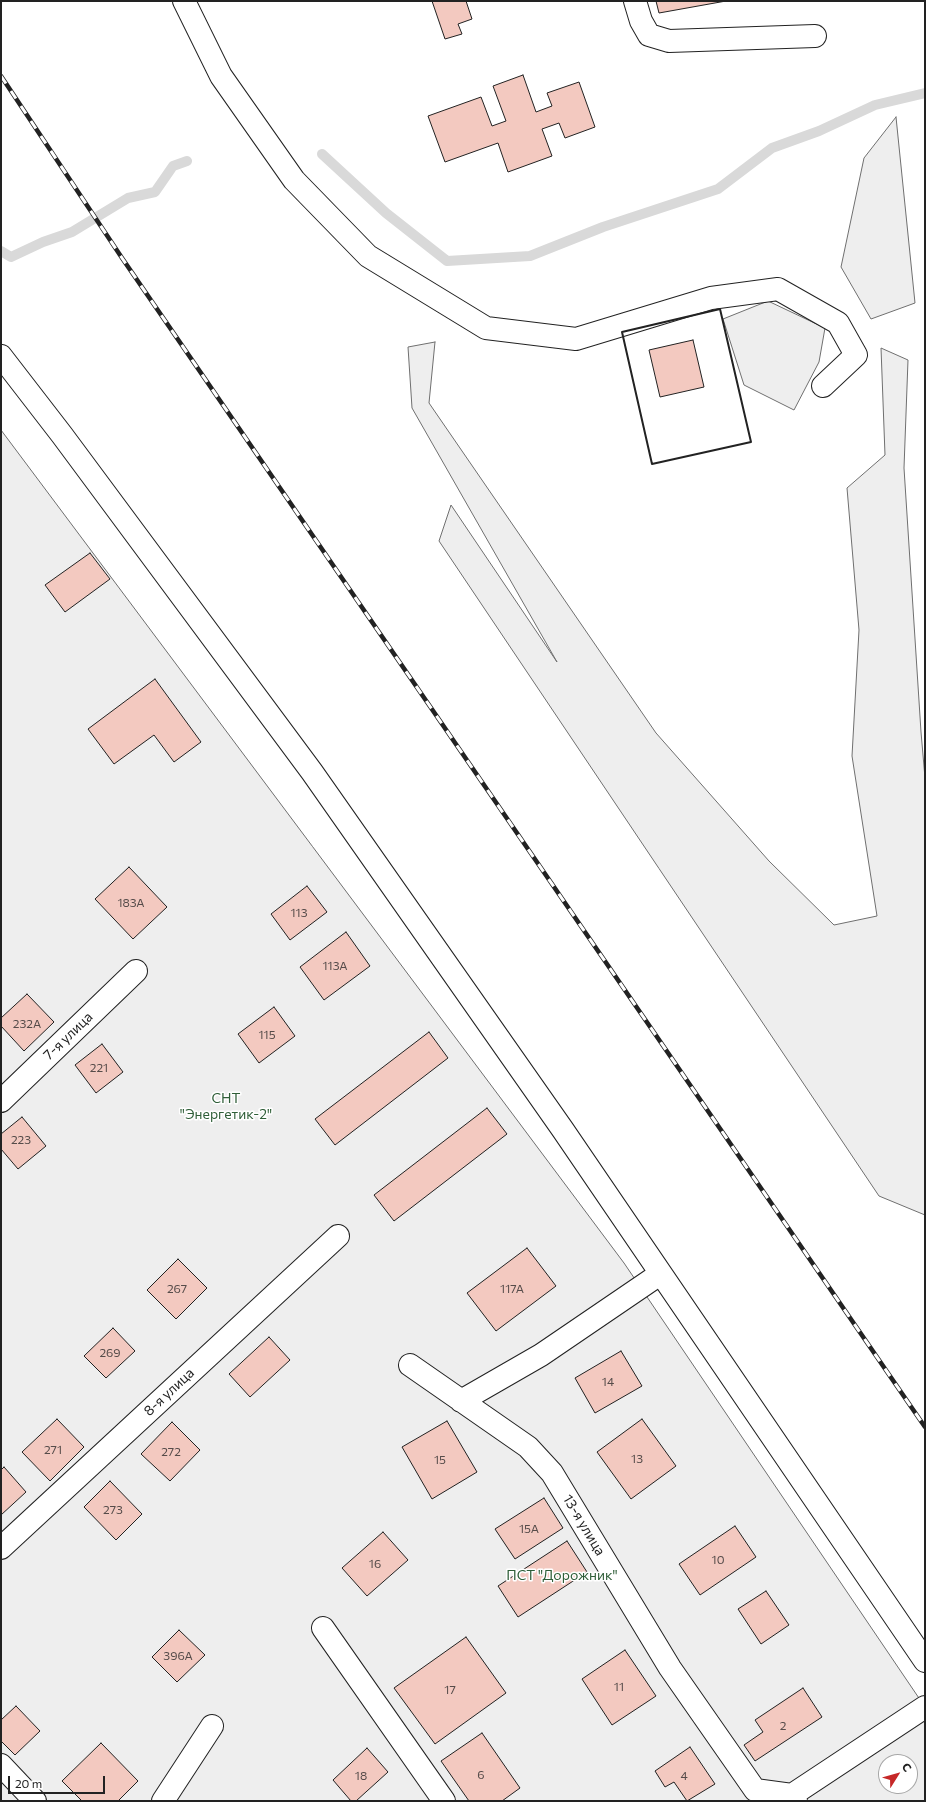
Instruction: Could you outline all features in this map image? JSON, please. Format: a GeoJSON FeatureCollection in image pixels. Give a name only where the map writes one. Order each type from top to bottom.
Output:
{"type":"FeatureCollection","features":[{"type":"Feature","properties":{"kind":"street"},"geometry":{"type":"LineString","coordinates":[[184,1],[221,76],[294,180],[368,256],[486,328],[576,339],[711,298],[778,289],[838,323],[856,355],[823,386]]}},
{"type":"Feature","properties":{"kind":"street"},"geometry":{"type":"LineString","coordinates":[[635,1],[641,21],[649,35],[668,41],[815,36]]}},
{"type":"Feature","properties":{"kind":"street"},"geometry":{"type":"LineString","coordinates":[[1,356],[62,435],[312,772],[563,1130],[925,1661]]}},
{"type":"Feature","properties":{"kind":"street","name":"7-я улица"},"geometry":{"type":"LineString","coordinates":[[1,1101],[136,971]]}},
{"type":"Feature","properties":{"kind":"street","name":"8-я улица"},"geometry":{"type":"LineString","coordinates":[[1,1548],[338,1236]]}},
{"type":"Feature","properties":{"kind":"street"},"geometry":{"type":"LineString","coordinates":[[461,1400],[541,1355],[660,1274]]}},
{"type":"Feature","properties":{"kind":"street","name":"13-я улица"},"geometry":{"type":"LineString","coordinates":[[410,1365],[528,1448],[552,1473],[747,1796],[794,1798]]}},
{"type":"Feature","properties":{"kind":"street"},"geometry":{"type":"LineString","coordinates":[[323,1628],[444,1801]]}},
{"type":"Feature","properties":{"kind":"street"},"geometry":{"type":"LineString","coordinates":[[794,1798],[925,1707]]}},
{"type":"Feature","properties":{"kind":"street"},"geometry":{"type":"LineString","coordinates":[[163,1801],[212,1726]]}},
{"type":"Feature","properties":{"kind":"street"},"geometry":{"type":"LineString","coordinates":[[1,1765],[35,1801]]}},
{"type":"Feature","properties":{"kind":"green space"},"geometry":{"type":"Polygon","coordinates":[[[896,117],[915,303],[871,319],[841,267],[864,158],[896,117]]]}},
{"type":"Feature","properties":{"kind":"green space"},"geometry":{"type":"Polygon","coordinates":[[[768,301],[825,328],[819,362],[794,410],[744,385],[723,319],[768,301]]]}},
{"type":"Feature","properties":{"kind":"green space"},"geometry":{"type":"Polygon","coordinates":[[[435,342],[429,403],[656,733],[769,861],[834,925],[877,916],[852,756],[859,630],[847,488],[885,455],[881,348],[908,360],[904,468],[925,778],[925,1215],[879,1196],[439,541],[451,505],[557,662],[412,408],[408,347],[435,342]]]}},
{"type":"Feature","properties":{"kind":"green space","name":"СHТ \"Энергетик-2\""},"geometry":{"type":"Polygon","coordinates":[[[1,430],[624,1263],[925,1707],[925,1801],[1,1801],[1,430]]]}},
{"type":"Feature","properties":{"kind":"building"},"geometry":{"type":"Polygon","coordinates":[[[432,1],[466,1],[472,19],[458,24],[462,34],[445,39],[432,1]]]}},
{"type":"Feature","properties":{"kind":"building"},"geometry":{"type":"Polygon","coordinates":[[[656,1],[726,1],[659,13],[656,1]]]}},
{"type":"Feature","properties":{"kind":"building"},"geometry":{"type":"Polygon","coordinates":[[[523,75],[536,112],[552,106],[547,93],[579,82],[595,127],[565,138],[559,123],[542,129],[552,156],[508,172],[498,143],[445,162],[428,116],[481,97],[492,126],[506,121],[493,86],[523,75]]]}},
{"type":"Feature","properties":{"kind":"building"},"geometry":{"type":"Polygon","coordinates":[[[693,340],[704,387],[660,397],[649,350],[693,340]]]}},
{"type":"Feature","properties":{"kind":"building"},"geometry":{"type":"Polygon","coordinates":[[[90,553],[110,579],[65,612],[45,585],[90,553]]]}},
{"type":"Feature","properties":{"kind":"building"},"geometry":{"type":"Polygon","coordinates":[[[155,679],[201,742],[174,762],[154,735],[114,764],[88,729],[155,679]]]}},
{"type":"Feature","properties":{"kind":"building"},"geometry":{"type":"Polygon","coordinates":[[[129,867],[167,907],[133,939],[95,899],[129,867]]]}},
{"type":"Feature","properties":{"kind":"building"},"geometry":{"type":"Polygon","coordinates":[[[307,886],[327,912],[290,940],[271,914],[307,886]]]}},
{"type":"Feature","properties":{"kind":"building"},"geometry":{"type":"Polygon","coordinates":[[[346,932],[370,966],[324,1000],[300,967],[346,932]]]}},
{"type":"Feature","properties":{"kind":"building"},"geometry":{"type":"Polygon","coordinates":[[[27,994],[54,1022],[24,1051],[1,1026],[1,1018],[27,994]]]}},
{"type":"Feature","properties":{"kind":"building"},"geometry":{"type":"Polygon","coordinates":[[[274,1007],[295,1036],[259,1063],[238,1034],[274,1007]]]}},
{"type":"Feature","properties":{"kind":"building"},"geometry":{"type":"Polygon","coordinates":[[[429,1032],[448,1058],[335,1145],[315,1119],[429,1032]]]}},
{"type":"Feature","properties":{"kind":"building"},"geometry":{"type":"Polygon","coordinates":[[[102,1044],[123,1072],[96,1093],[75,1065],[102,1044]]]}},
{"type":"Feature","properties":{"kind":"building"},"geometry":{"type":"Polygon","coordinates":[[[487,1108],[507,1134],[394,1221],[374,1195],[487,1108]]]}},
{"type":"Feature","properties":{"kind":"building"},"geometry":{"type":"Polygon","coordinates":[[[22,1117],[46,1146],[18,1169],[1,1149],[1,1134],[22,1117]]]}},
{"type":"Feature","properties":{"kind":"building"},"geometry":{"type":"Polygon","coordinates":[[[527,1248],[556,1286],[496,1331],[467,1293],[527,1248]]]}},
{"type":"Feature","properties":{"kind":"building"},"geometry":{"type":"Polygon","coordinates":[[[178,1259],[207,1288],[176,1319],[147,1290],[178,1259]]]}},
{"type":"Feature","properties":{"kind":"building"},"geometry":{"type":"Polygon","coordinates":[[[113,1328],[135,1351],[106,1378],[84,1356],[113,1328]]]}},
{"type":"Feature","properties":{"kind":"building"},"geometry":{"type":"Polygon","coordinates":[[[269,1337],[290,1360],[250,1397],[229,1374],[269,1337]]]}},
{"type":"Feature","properties":{"kind":"building"},"geometry":{"type":"Polygon","coordinates":[[[621,1351],[642,1386],[595,1413],[575,1378],[621,1351]]]}},
{"type":"Feature","properties":{"kind":"building"},"geometry":{"type":"Polygon","coordinates":[[[57,1419],[84,1447],[50,1481],[22,1452],[57,1419]]]}},
{"type":"Feature","properties":{"kind":"building"},"geometry":{"type":"Polygon","coordinates":[[[642,1419],[676,1466],[631,1499],[597,1452],[642,1419]]]}},
{"type":"Feature","properties":{"kind":"building"},"geometry":{"type":"Polygon","coordinates":[[[447,1421],[477,1472],[432,1499],[402,1447],[447,1421]]]}},
{"type":"Feature","properties":{"kind":"building"},"geometry":{"type":"Polygon","coordinates":[[[172,1422],[200,1450],[170,1481],[141,1454],[172,1422]]]}},
{"type":"Feature","properties":{"kind":"building"},"geometry":{"type":"Polygon","coordinates":[[[4,1467],[26,1492],[1,1515],[1,1470],[4,1467]]]}},
{"type":"Feature","properties":{"kind":"building"},"geometry":{"type":"Polygon","coordinates":[[[110,1481],[142,1514],[116,1540],[84,1507],[110,1481]]]}},
{"type":"Feature","properties":{"kind":"building"},"geometry":{"type":"Polygon","coordinates":[[[544,1498],[563,1528],[515,1559],[495,1529],[544,1498]]]}},
{"type":"Feature","properties":{"kind":"building"},"geometry":{"type":"Polygon","coordinates":[[[735,1526],[756,1557],[700,1595],[679,1564],[735,1526]]]}},
{"type":"Feature","properties":{"kind":"building"},"geometry":{"type":"Polygon","coordinates":[[[383,1532],[408,1560],[367,1596],[342,1568],[383,1532]]]}},
{"type":"Feature","properties":{"kind":"building"},"geometry":{"type":"Polygon","coordinates":[[[567,1541],[587,1572],[518,1617],[498,1586],[567,1541]]]}},
{"type":"Feature","properties":{"kind":"building"},"geometry":{"type":"Polygon","coordinates":[[[766,1591],[789,1625],[761,1644],[738,1609],[766,1591]]]}},
{"type":"Feature","properties":{"kind":"building"},"geometry":{"type":"Polygon","coordinates":[[[179,1630],[205,1655],[177,1682],[152,1657],[179,1630]]]}},
{"type":"Feature","properties":{"kind":"building"},"geometry":{"type":"Polygon","coordinates":[[[466,1637],[506,1693],[435,1744],[394,1688],[466,1637]]]}},
{"type":"Feature","properties":{"kind":"building"},"geometry":{"type":"Polygon","coordinates":[[[625,1650],[656,1696],[612,1725],[582,1679],[625,1650]]]}},
{"type":"Feature","properties":{"kind":"building"},"geometry":{"type":"Polygon","coordinates":[[[803,1688],[822,1717],[755,1761],[744,1745],[763,1732],[755,1720],[803,1688]]]}},
{"type":"Feature","properties":{"kind":"building"},"geometry":{"type":"Polygon","coordinates":[[[16,1706],[40,1731],[15,1755],[1,1741],[1,1720],[16,1706]]]}},
{"type":"Feature","properties":{"kind":"building"},"geometry":{"type":"Polygon","coordinates":[[[482,1733],[520,1788],[502,1801],[469,1801],[441,1761],[482,1733]]]}},
{"type":"Feature","properties":{"kind":"building"},"geometry":{"type":"Polygon","coordinates":[[[101,1743],[138,1781],[118,1801],[82,1801],[62,1781],[101,1743]]]}},
{"type":"Feature","properties":{"kind":"building"},"geometry":{"type":"Polygon","coordinates":[[[690,1747],[715,1784],[687,1801],[674,1782],[665,1787],[655,1771],[690,1747]]]}},
{"type":"Feature","properties":{"kind":"building"},"geometry":{"type":"Polygon","coordinates":[[[367,1748],[388,1772],[356,1801],[351,1801],[333,1780],[367,1748]]]}},
{"type":"Feature","properties":{"kind":"waterway"},"geometry":{"type":"LineString","coordinates":[[322,154],[386,213],[447,261],[530,256],[603,227],[718,189],[772,148],[819,131],[875,105],[925,93]]}},
{"type":"Feature","properties":{"kind":"waterway"},"geometry":{"type":"LineString","coordinates":[[1,251],[11,257],[43,242],[72,232],[128,198],[155,192],[173,166],[187,161]]}},
{"type":"Feature","properties":{"kind":"railway"},"geometry":{"type":"LineString","coordinates":[[1,76],[122,258],[925,1427]]}},
{"type":"Feature","properties":{"kind":"wall"},"geometry":{"type":"LineString","coordinates":[[720,309],[751,442],[652,464],[622,332],[720,309]]}},
{"type":"Feature","properties":{"kind":"park label","name":"ПСТ \"Дорожник\""},"geometry":{"type":"Point","coordinates":[562,1575]}}]}
